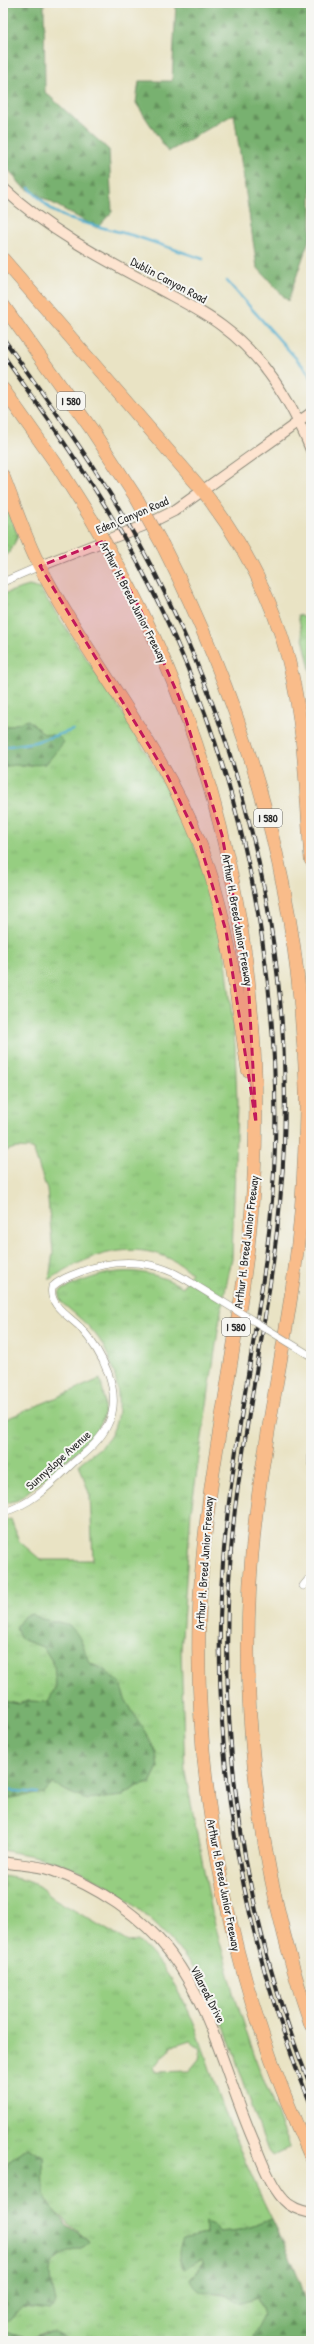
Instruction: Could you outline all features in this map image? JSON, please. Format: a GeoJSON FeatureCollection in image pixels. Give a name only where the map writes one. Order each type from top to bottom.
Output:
{"type":"FeatureCollection","features":[{"type":"Feature","properties":{"kind":"highway"},"geometry":{"type":"LineString","coordinates":[[3,259],[203,491],[229,528],[250,563],[269,602],[285,646],[300,727],[311,860]]}},
{"type":"Feature","properties":{"kind":"highway","name":"I 580"},"geometry":{"type":"LineString","coordinates":[[3,304],[92,430],[137,499],[163,546],[196,612],[225,680],[251,756],[268,814],[283,880],[295,955],[303,1037],[306,1106],[299,1231],[256,1511],[248,1637],[250,1731],[261,1824],[275,1899],[296,1980],[311,2026]]}},
{"type":"Feature","properties":{"kind":"highway","name":"Arthur H. Breed Junior Freeway"},"geometry":{"type":"LineString","coordinates":[[3,389],[59,468],[92,520],[117,564],[147,623],[179,697],[202,764],[222,835],[238,907],[248,977],[254,1051],[256,1123],[254,1184],[248,1249],[206,1519],[200,1591],[199,1670],[205,1773],[221,1880],[247,1987],[287,2102],[311,2157]]}},
{"type":"Feature","properties":{"kind":"highway"},"geometry":{"type":"LineString","coordinates":[[3,476],[40,566],[168,777],[199,841],[217,893],[226,931],[256,1123]]}},
{"type":"Feature","properties":{"kind":"highway"},"geometry":{"type":"LineString","coordinates":[[306,1106],[311,1090]]}},
{"type":"Feature","properties":{"kind":"main road","name":"Dublin Canyon Road"},"geometry":{"type":"LineString","coordinates":[[3,188],[46,223],[77,244],[202,312],[223,326],[266,369],[282,392],[311,450]]}},
{"type":"Feature","properties":{"kind":"main road","name":"Eden Canyon Road"},"geometry":{"type":"LineString","coordinates":[[40,566],[158,520],[174,511],[297,421],[311,413]]}},
{"type":"Feature","properties":{"kind":"main road","name":"Villareal Drive"},"geometry":{"type":"LineString","coordinates":[[3,1862],[50,1870],[93,1889],[133,1916],[171,1954],[200,2003],[212,2031],[246,2125],[277,2191],[293,2208],[311,2213]]}},
{"type":"Feature","properties":{"kind":"street","name":"Eden Canyon Road"},"geometry":{"type":"LineString","coordinates":[[3,582],[40,566]]}},
{"type":"Feature","properties":{"kind":"street","name":"Sunnyslope Avenue"},"geometry":{"type":"LineString","coordinates":[[3,1512],[22,1506],[61,1475],[97,1441],[109,1423],[112,1412],[112,1383],[105,1365],[94,1345],[80,1327],[59,1308],[52,1297],[52,1287],[60,1280],[91,1268],[119,1262],[155,1266],[187,1280],[311,1356]]}},
{"type":"Feature","properties":{"kind":"street"},"geometry":{"type":"LineString","coordinates":[[311,1438],[311,1463]]}},
{"type":"Feature","properties":{"kind":"street"},"geometry":{"type":"LineString","coordinates":[[303,1586],[311,1576]]}},
{"type":"Feature","properties":{"kind":"highlighted area"},"geometry":{"type":"Polygon","coordinates":[[[104,541],[141,611],[179,697],[222,835],[248,977],[256,1123],[226,931],[199,841],[168,777],[40,566],[104,541]]]}},
{"type":"Feature","properties":{"kind":"green space"},"geometry":{"type":"Polygon","coordinates":[[[3,3],[44,3],[45,92],[109,150],[112,212],[97,228],[22,186],[3,163],[3,3]]]}},
{"type":"Feature","properties":{"kind":"green space"},"geometry":{"type":"Polygon","coordinates":[[[176,3],[311,3],[311,234],[288,301],[257,267],[234,114],[168,152],[136,103],[139,81],[172,81],[176,3]]]}},
{"type":"Feature","properties":{"kind":"green space"},"geometry":{"type":"Polygon","coordinates":[[[3,496],[18,536],[10,552],[3,557],[3,496]]]}},
{"type":"Feature","properties":{"kind":"green space"},"geometry":{"type":"Polygon","coordinates":[[[29,586],[40,589],[126,718],[180,811],[209,884],[226,960],[235,1045],[237,1104],[232,1258],[221,1311],[191,1511],[181,1651],[185,1772],[213,1917],[236,2000],[257,2063],[290,2147],[272,2156],[268,2151],[227,2034],[216,2008],[196,1973],[167,1936],[131,1903],[91,1877],[71,1867],[54,1861],[3,1850],[3,1799],[43,1793],[53,1783],[70,1793],[99,1798],[123,1796],[137,1786],[150,1783],[158,1767],[156,1753],[125,1699],[119,1682],[103,1669],[89,1663],[75,1633],[70,1628],[58,1622],[43,1620],[32,1614],[16,1627],[21,1639],[43,1647],[54,1664],[56,1686],[48,1702],[28,1701],[18,1704],[3,1701],[3,1521],[11,1519],[19,1541],[41,1560],[93,1560],[90,1496],[79,1464],[99,1449],[109,1438],[117,1415],[117,1388],[110,1361],[105,1349],[99,1339],[86,1324],[62,1303],[59,1296],[60,1291],[92,1278],[122,1272],[151,1274],[167,1279],[183,1287],[191,1273],[174,1261],[156,1254],[138,1250],[120,1251],[83,1261],[49,1280],[53,1252],[47,1190],[33,1149],[15,1148],[3,1152],[3,767],[14,764],[30,766],[58,736],[44,734],[28,720],[3,728],[3,594],[29,586]]]}},
{"type":"Feature","properties":{"kind":"green space"},"geometry":{"type":"Polygon","coordinates":[[[298,615],[311,618],[311,674],[298,615]]]}},
{"type":"Feature","properties":{"kind":"green space"},"geometry":{"type":"Polygon","coordinates":[[[28,720],[44,734],[58,736],[64,742],[46,764],[14,765],[3,767],[3,728],[28,720]]]}},
{"type":"Feature","properties":{"kind":"green space"},"geometry":{"type":"Polygon","coordinates":[[[100,1379],[104,1395],[104,1410],[101,1424],[92,1439],[18,1500],[3,1504],[3,1418],[6,1419],[100,1379]]]}},
{"type":"Feature","properties":{"kind":"green space"},"geometry":{"type":"Polygon","coordinates":[[[32,1614],[42,1619],[58,1622],[71,1627],[82,1643],[89,1663],[103,1669],[119,1682],[125,1699],[156,1753],[158,1767],[150,1783],[137,1786],[123,1796],[88,1800],[70,1793],[53,1783],[44,1793],[3,1799],[3,1701],[18,1704],[28,1701],[48,1702],[56,1686],[54,1664],[43,1647],[21,1639],[16,1627],[24,1616],[32,1614]]]}},
{"type":"Feature","properties":{"kind":"green space"},"geometry":{"type":"Polygon","coordinates":[[[3,1876],[34,1884],[44,1890],[48,1895],[128,1942],[138,1941],[171,1979],[182,1998],[200,2039],[234,2135],[272,2219],[241,2230],[218,2232],[214,2225],[206,2222],[206,2234],[183,2239],[193,2263],[201,2259],[203,2262],[190,2280],[211,2292],[229,2295],[239,2303],[258,2297],[264,2315],[254,2336],[255,2341],[66,2341],[65,2338],[44,2332],[29,2339],[5,2332],[3,2336],[3,2323],[11,2319],[22,2307],[50,2309],[56,2302],[50,2278],[51,2265],[55,2259],[61,2255],[83,2247],[89,2241],[54,2211],[44,2195],[43,2157],[28,2147],[13,2158],[3,2169],[3,1876]],[[190,2040],[172,2046],[153,2069],[155,2072],[189,2071],[199,2059],[201,2049],[190,2040]]]}},
{"type":"Feature","properties":{"kind":"green space"},"geometry":{"type":"Polygon","coordinates":[[[28,2147],[43,2157],[44,2195],[54,2211],[66,2224],[89,2241],[83,2247],[61,2255],[55,2259],[51,2265],[50,2278],[56,2302],[50,2310],[22,2307],[11,2319],[3,2323],[3,2169],[13,2158],[28,2147]]]}},
{"type":"Feature","properties":{"kind":"green space"},"geometry":{"type":"Polygon","coordinates":[[[272,2219],[293,2263],[304,2293],[308,2308],[311,2341],[255,2341],[253,2336],[264,2315],[258,2297],[239,2303],[231,2296],[222,2293],[202,2292],[194,2287],[190,2280],[203,2262],[201,2259],[184,2269],[180,2262],[179,2251],[183,2239],[206,2234],[206,2222],[214,2225],[218,2232],[241,2230],[272,2219]]]}},
{"type":"Feature","properties":{"kind":"green space"},"geometry":{"type":"Polygon","coordinates":[[[5,2332],[29,2339],[38,2335],[53,2333],[58,2334],[66,2341],[3,2341],[5,2332]]]}},
{"type":"Feature","properties":{"kind":"waterway"},"geometry":{"type":"LineString","coordinates":[[29,188],[53,211],[69,219],[135,236],[203,259]]}},
{"type":"Feature","properties":{"kind":"waterway"},"geometry":{"type":"LineString","coordinates":[[227,281],[309,373],[311,380]]}},
{"type":"Feature","properties":{"kind":"waterway"},"geometry":{"type":"LineString","coordinates":[[3,747],[35,742],[73,730]]}},
{"type":"Feature","properties":{"kind":"waterway"},"geometry":{"type":"LineString","coordinates":[[3,1790],[38,1793]]}},
{"type":"Feature","properties":{"kind":"railway"},"geometry":{"type":"LineString","coordinates":[[3,338],[92,465],[125,518],[175,615],[206,686],[232,760],[252,835],[268,912],[279,989],[284,1067],[284,1145],[281,1191],[270,1282],[235,1509],[229,1583],[227,1656],[230,1730],[237,1803],[249,1875],[265,1947],[286,2018],[311,2087]]}},
{"type":"Feature","properties":{"kind":"railway"},"geometry":{"type":"LineString","coordinates":[[3,355],[74,457],[107,509],[138,563],[172,631],[201,701],[225,773],[244,846],[259,920],[269,995],[274,1071],[275,1147],[269,1236],[235,1458],[229,1502],[222,1579],[220,1655],[223,1732],[231,1808],[243,1884],[261,1959],[284,2033],[311,2105]]}}]}
